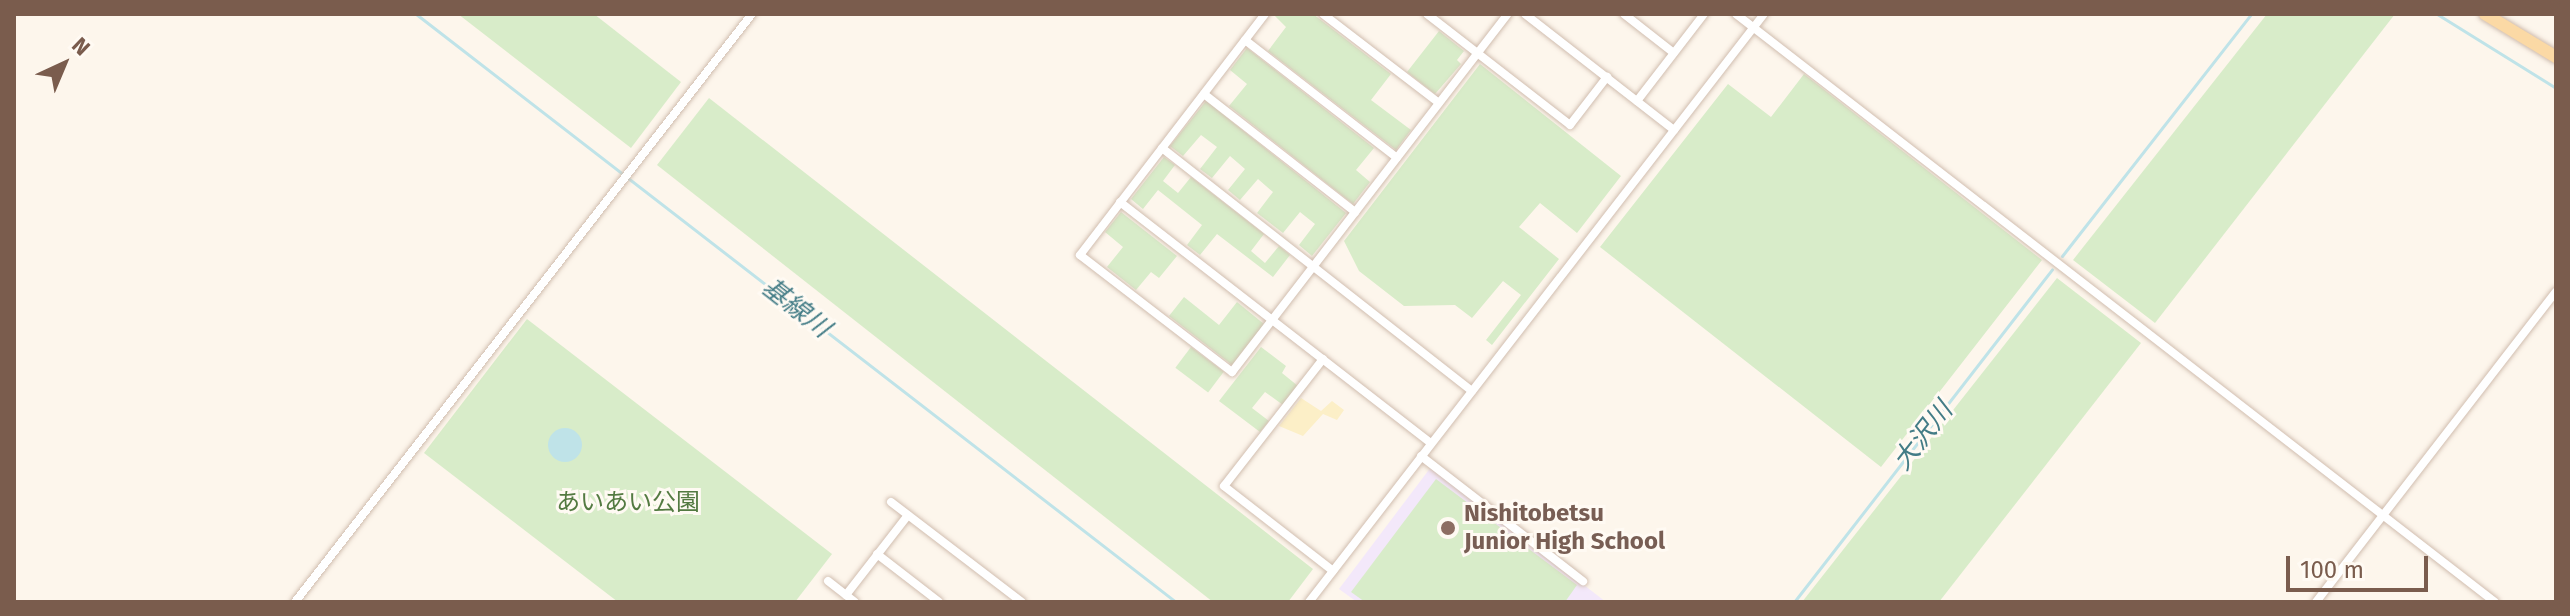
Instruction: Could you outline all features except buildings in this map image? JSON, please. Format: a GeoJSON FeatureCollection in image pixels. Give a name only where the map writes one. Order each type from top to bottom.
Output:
{"type":"FeatureCollection","features":[{"type":"Feature","properties":{"kind":"main road"},"geometry":{"type":"LineString","coordinates":[[2485,14],[2556,57]]}},
{"type":"Feature","properties":{"kind":"street"},"geometry":{"type":"LineString","coordinates":[[295,602],[752,14]]}},
{"type":"Feature","properties":{"kind":"street"},"geometry":{"type":"LineString","coordinates":[[1265,14],[1080,255],[1232,372],[1508,14]]}},
{"type":"Feature","properties":{"kind":"street"},"geometry":{"type":"LineString","coordinates":[[1323,14],[1439,103]]}},
{"type":"Feature","properties":{"kind":"street"},"geometry":{"type":"LineString","coordinates":[[1427,14],[1570,125],[1607,77]]}},
{"type":"Feature","properties":{"kind":"street"},"geometry":{"type":"LineString","coordinates":[[1525,14],[1674,130]]}},
{"type":"Feature","properties":{"kind":"street"},"geometry":{"type":"LineString","coordinates":[[1624,14],[1674,53]]}},
{"type":"Feature","properties":{"kind":"street"},"geometry":{"type":"LineString","coordinates":[[1637,101],[1704,14]]}},
{"type":"Feature","properties":{"kind":"street"},"geometry":{"type":"LineString","coordinates":[[1736,14],[2495,602]]}},
{"type":"Feature","properties":{"kind":"street"},"geometry":{"type":"LineString","coordinates":[[1309,602],[1764,14]]}},
{"type":"Feature","properties":{"kind":"street"},"geometry":{"type":"LineString","coordinates":[[1245,40],[1397,158]]}},
{"type":"Feature","properties":{"kind":"street"},"geometry":{"type":"LineString","coordinates":[[1204,94],[1355,212]]}},
{"type":"Feature","properties":{"kind":"street"},"geometry":{"type":"LineString","coordinates":[[1162,148],[1472,391]]}},
{"type":"Feature","properties":{"kind":"street"},"geometry":{"type":"LineString","coordinates":[[1120,202],[1431,443]]}},
{"type":"Feature","properties":{"kind":"street"},"geometry":{"type":"LineString","coordinates":[[2316,602],[2556,292]]}},
{"type":"Feature","properties":{"kind":"street"},"geometry":{"type":"LineString","coordinates":[[1323,359],[1224,486],[1333,571]]}},
{"type":"Feature","properties":{"kind":"street"},"geometry":{"type":"LineString","coordinates":[[1421,456],[1583,581]]}},
{"type":"Feature","properties":{"kind":"street"},"geometry":{"type":"LineString","coordinates":[[891,502],[1022,602]]}},
{"type":"Feature","properties":{"kind":"street"},"geometry":{"type":"LineString","coordinates":[[846,595],[908,515]]}},
{"type":"Feature","properties":{"kind":"street"},"geometry":{"type":"LineString","coordinates":[[877,554],[939,602]]}},
{"type":"Feature","properties":{"kind":"street"},"geometry":{"type":"LineString","coordinates":[[828,581],[855,602]]}},
{"type":"Feature","properties":{"kind":"shaded area","name":"Nishitobetsu Junior High School"},"geometry":{"type":"Polygon","coordinates":[[[1431,467],[1606,602],[1357,602],[1339,589],[1431,467]]]}},
{"type":"Feature","properties":{"kind":"green space"},"geometry":{"type":"Polygon","coordinates":[[[458,14],[594,14],[681,82],[631,148],[458,14]]]}},
{"type":"Feature","properties":{"kind":"green space"},"geometry":{"type":"Polygon","coordinates":[[[1273,14],[1313,14],[1391,74],[1371,100],[1411,130],[1396,150],[1268,51],[1286,27],[1273,14]]]}},
{"type":"Feature","properties":{"kind":"green space"},"geometry":{"type":"Polygon","coordinates":[[[2267,14],[2395,14],[2155,323],[2073,260],[2267,14]]]}},
{"type":"Feature","properties":{"kind":"green space"},"geometry":{"type":"Polygon","coordinates":[[[1439,31],[1464,51],[1457,60],[1461,64],[1435,94],[1407,72],[1439,31]]]}},
{"type":"Feature","properties":{"kind":"green space"},"geometry":{"type":"Polygon","coordinates":[[[1247,48],[1374,148],[1356,170],[1370,182],[1353,204],[1229,106],[1247,84],[1230,70],[1247,48]]]}},
{"type":"Feature","properties":{"kind":"green space"},"geometry":{"type":"Polygon","coordinates":[[[1480,64],[1621,176],[1577,233],[1540,203],[1519,227],[1559,259],[1492,345],[1486,340],[1521,295],[1503,281],[1472,318],[1455,305],[1404,306],[1359,271],[1344,241],[1480,64]]]}},
{"type":"Feature","properties":{"kind":"green space"},"geometry":{"type":"Polygon","coordinates":[[[1804,74],[2042,260],[1881,467],[1600,247],[1728,84],[1771,117],[1804,74]]]}},
{"type":"Feature","properties":{"kind":"green space"},"geometry":{"type":"Polygon","coordinates":[[[709,98],[1313,569],[1288,602],[1213,602],[657,165],[709,98]]]}},
{"type":"Feature","properties":{"kind":"green space"},"geometry":{"type":"Polygon","coordinates":[[[1206,101],[1346,213],[1312,256],[1299,245],[1315,224],[1300,212],[1283,233],[1257,213],[1273,192],[1258,179],[1240,200],[1228,190],[1245,169],[1230,156],[1212,178],[1200,169],[1217,147],[1201,135],[1183,156],[1170,146],[1206,101]]]}},
{"type":"Feature","properties":{"kind":"green space"},"geometry":{"type":"Polygon","coordinates":[[[1164,157],[1175,165],[1163,181],[1178,193],[1191,177],[1264,234],[1251,251],[1265,263],[1279,246],[1290,255],[1273,277],[1217,234],[1200,255],[1187,245],[1202,225],[1158,190],[1143,209],[1131,199],[1164,157]]]}},
{"type":"Feature","properties":{"kind":"green space"},"geometry":{"type":"Polygon","coordinates":[[[1121,212],[1177,256],[1159,278],[1151,272],[1136,290],[1107,267],[1123,247],[1105,232],[1121,212]]]}},
{"type":"Feature","properties":{"kind":"green space"},"geometry":{"type":"Polygon","coordinates":[[[2057,278],[2141,343],[1939,602],[1802,602],[2057,278]]]}},
{"type":"Feature","properties":{"kind":"green space"},"geometry":{"type":"Polygon","coordinates":[[[1184,297],[1219,325],[1237,302],[1264,324],[1232,365],[1169,316],[1184,297]]]}},
{"type":"Feature","properties":{"kind":"green space","name":"あいあい公園"},"geometry":{"type":"Polygon","coordinates":[[[527,319],[832,554],[795,602],[618,602],[424,453],[527,319]]]}},
{"type":"Feature","properties":{"kind":"green space"},"geometry":{"type":"Polygon","coordinates":[[[1191,347],[1224,372],[1208,392],[1175,368],[1191,347]]]}},
{"type":"Feature","properties":{"kind":"green space"},"geometry":{"type":"Polygon","coordinates":[[[1261,347],[1286,366],[1282,373],[1298,386],[1283,405],[1265,392],[1252,408],[1269,421],[1260,432],[1219,401],[1261,347]]]}},
{"type":"Feature","properties":{"kind":"green space","name":"Nishitobetsu Junior High School"},"geometry":{"type":"Polygon","coordinates":[[[1436,479],[1577,585],[1565,602],[1365,602],[1351,592],[1436,479]]]}},
{"type":"Feature","properties":{"kind":"sand"},"geometry":{"type":"Polygon","coordinates":[[[1301,398],[1321,411],[1332,401],[1344,410],[1337,420],[1323,414],[1303,436],[1279,426],[1301,398]]]}},
{"type":"Feature","properties":{"kind":"water"},"geometry":{"type":"Polygon","coordinates":[[[565,428],[577,433],[582,445],[577,457],[565,462],[553,457],[548,445],[553,433],[565,428]]]}},
{"type":"Feature","properties":{"kind":"waterway","name":"基線川"},"geometry":{"type":"LineString","coordinates":[[416,14],[1176,602]]}},
{"type":"Feature","properties":{"kind":"waterway","name":"大沢川"},"geometry":{"type":"LineString","coordinates":[[2062,256],[2251,14]]}},
{"type":"Feature","properties":{"kind":"waterway","name":"大沢川"},"geometry":{"type":"LineString","coordinates":[[2437,14],[2556,88]]}},
{"type":"Feature","properties":{"kind":"waterway","name":"大沢川"},"geometry":{"type":"LineString","coordinates":[[1794,602],[2052,269]]}},
{"type":"Feature","properties":{"kind":"place","name":"Nishitobetsu Junior High School"},"geometry":{"type":"Point","coordinates":[1448,528]}}]}
